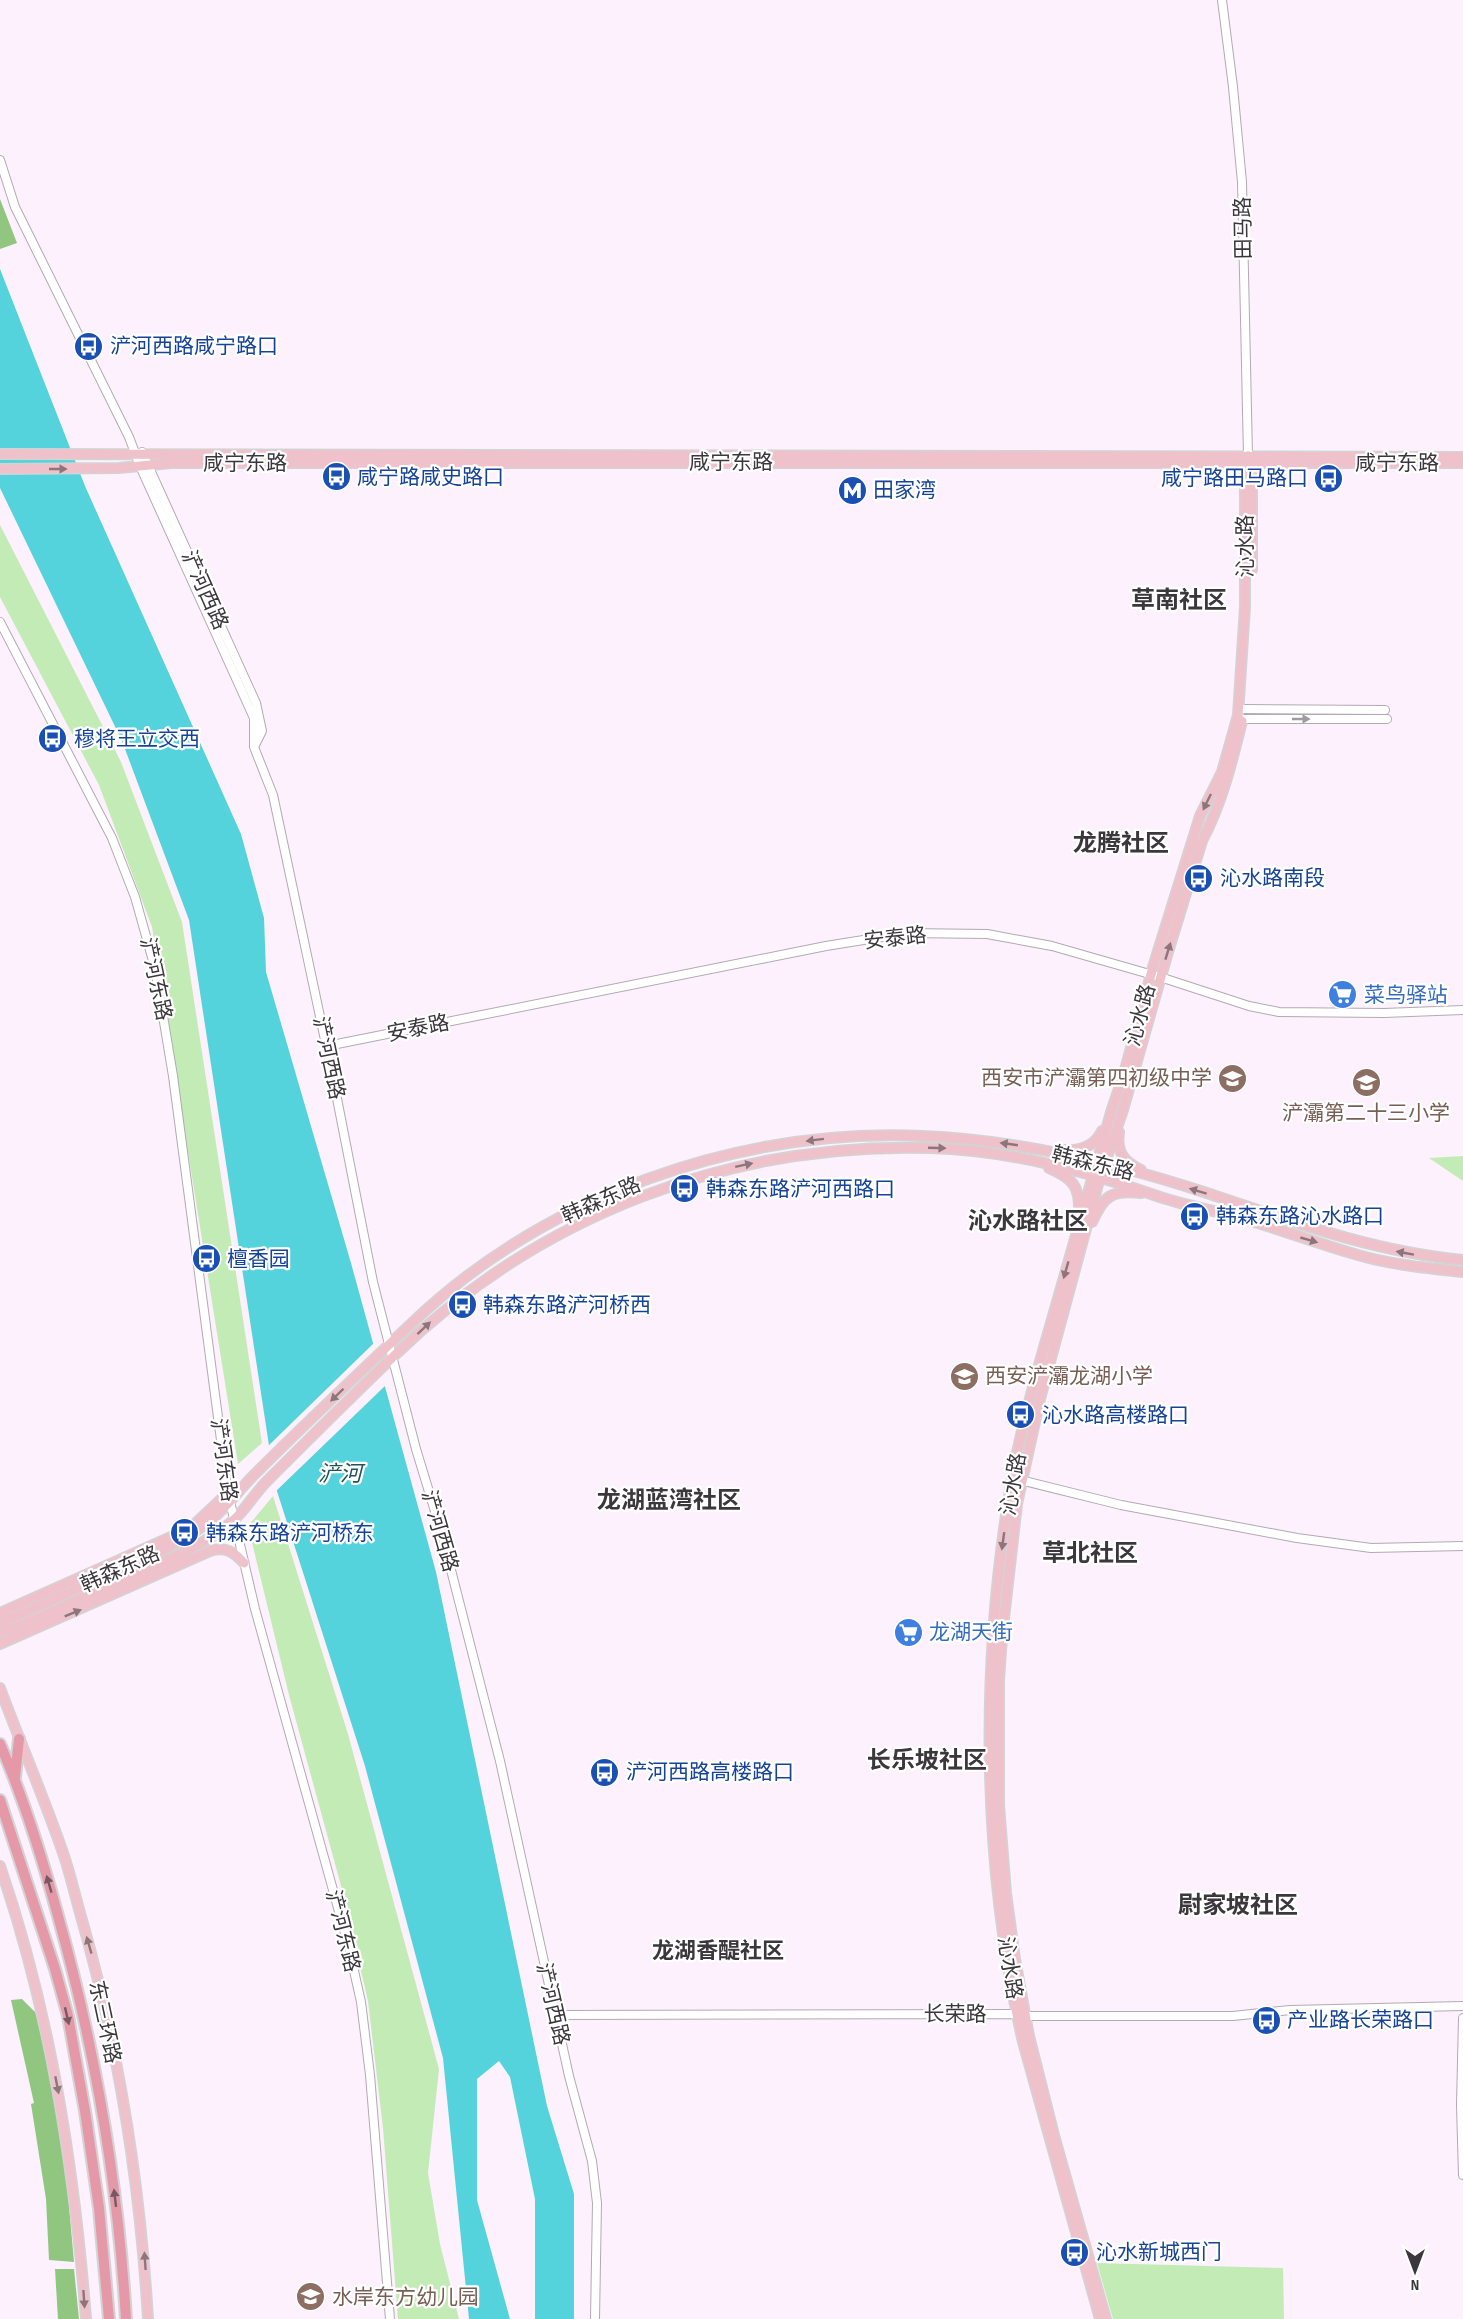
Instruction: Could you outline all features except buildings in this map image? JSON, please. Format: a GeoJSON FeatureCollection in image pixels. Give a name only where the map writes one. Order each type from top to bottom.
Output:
{"type":"FeatureCollection","features":[{"type":"Feature","properties":{"kind":"highway"},"geometry":{"type":"LineString","coordinates":[[15,1777],[19,1738]]}},
{"type":"Feature","properties":{"kind":"highway","name":"东三环路"},"geometry":{"type":"LineString","coordinates":[[0,1744],[15,1777],[45,1868],[85,2018],[111,2165],[126,2319]]}},
{"type":"Feature","properties":{"kind":"highway","name":"东三环路"},"geometry":{"type":"LineString","coordinates":[[0,1800],[68,2016],[93,2163],[109,2319]]}},
{"type":"Feature","properties":{"kind":"main road","name":"咸宁东路"},"geometry":{"type":"LineString","coordinates":[[0,454],[119,453],[143,461],[194,463],[1174,463],[1463,457]]}},
{"type":"Feature","properties":{"kind":"main road","name":"咸宁东路"},"geometry":{"type":"LineString","coordinates":[[0,469],[119,468],[143,461],[855,454],[1463,463]]}},
{"type":"Feature","properties":{"kind":"main road","name":"沁水路"},"geometry":{"type":"LineString","coordinates":[[1100,2319],[1040,2107],[998,1887],[991,1766],[995,1611],[1030,1397],[1076,1233],[1101,1163],[1112,1109],[1202,841],[1229,776],[1243,719],[1251,608],[1248,460]]}},
{"type":"Feature","properties":{"kind":"main road","name":"沁水路"},"geometry":{"type":"LineString","coordinates":[[1101,1163],[1121,1116],[1156,976],[1200,816],[1222,772],[1238,715],[1245,607],[1248,460]]}},
{"type":"Feature","properties":{"kind":"main road"},"geometry":{"type":"LineString","coordinates":[[1174,463],[1193,471]]}},
{"type":"Feature","properties":{"kind":"main road"},"geometry":{"type":"LineString","coordinates":[[1036,1149],[1071,1151],[1086,1147],[1100,1137],[1112,1109]]}},
{"type":"Feature","properties":{"kind":"main road"},"geometry":{"type":"LineString","coordinates":[[1121,1116],[1118,1142],[1122,1156],[1131,1165],[1165,1181]]}},
{"type":"Feature","properties":{"kind":"main road","name":"韩森东路"},"geometry":{"type":"LineString","coordinates":[[0,1623],[140,1561],[177,1543],[209,1522],[229,1498],[379,1354],[452,1287],[496,1256],[541,1228],[590,1203],[637,1183],[737,1153],[795,1143],[879,1135],[960,1138],[1036,1149],[1101,1163],[1165,1181],[1337,1236],[1398,1252],[1463,1260]]}},
{"type":"Feature","properties":{"kind":"main road","name":"韩森东路"},"geometry":{"type":"LineString","coordinates":[[0,1633],[177,1556],[209,1539],[234,1521],[261,1487],[432,1320],[465,1293],[541,1244],[606,1210],[644,1195],[741,1165],[829,1150],[859,1148],[949,1149],[991,1153],[1097,1176],[1361,1256],[1463,1272]]}},
{"type":"Feature","properties":{"kind":"main road"},"geometry":{"type":"LineString","coordinates":[[1028,1160],[1067,1177],[1077,1189],[1080,1203],[1076,1233]]}},
{"type":"Feature","properties":{"kind":"main road","name":"沁水路"},"geometry":{"type":"LineString","coordinates":[[1017,1479],[1082,1243],[1097,1176]]}},
{"type":"Feature","properties":{"kind":"main road"},"geometry":{"type":"LineString","coordinates":[[1082,1243],[1097,1209],[1111,1195],[1126,1192],[1154,1195]]}},
{"type":"Feature","properties":{"kind":"main road"},"geometry":{"type":"LineString","coordinates":[[0,1613],[180,1533],[229,1498]]}},
{"type":"Feature","properties":{"kind":"main road"},"geometry":{"type":"LineString","coordinates":[[0,1644],[197,1556],[221,1549],[235,1553],[244,1563]]}},
{"type":"Feature","properties":{"kind":"main road"},"geometry":{"type":"LineString","coordinates":[[0,1688],[62,1851],[109,2023],[133,2159],[144,2245],[148,2319]]}},
{"type":"Feature","properties":{"kind":"main road"},"geometry":{"type":"LineString","coordinates":[[0,1866],[29,1960],[58,2092],[75,2207],[86,2319]]}},
{"type":"Feature","properties":{"kind":"main road","name":"沁水路"},"geometry":{"type":"LineString","coordinates":[[1021,2015],[1106,2319]]}},
{"type":"Feature","properties":{"kind":"street","name":"田马路"},"geometry":{"type":"LineString","coordinates":[[1222,0],[1242,182],[1248,460]]}},
{"type":"Feature","properties":{"kind":"street","name":"浐河西路"},"geometry":{"type":"LineString","coordinates":[[0,160],[15,207],[143,461],[254,718],[254,747],[273,795],[327,1046],[373,1282],[388,1346],[441,1531],[497,1751],[555,2015],[596,2181],[598,2262],[595,2319]]}},
{"type":"Feature","properties":{"kind":"street","name":"浐河东路"},"geometry":{"type":"LineString","coordinates":[[0,622],[99,811],[127,875],[145,928],[165,1018],[229,1498],[244,1563],[348,1944],[361,2002],[370,2075],[390,2319]]}},
{"type":"Feature","properties":{"kind":"street"},"geometry":{"type":"LineString","coordinates":[[1243,719],[1328,719],[1386,715],[1328,710],[1244,709]]}},
{"type":"Feature","properties":{"kind":"street"},"geometry":{"type":"LineString","coordinates":[[1328,710],[1328,719]]}},
{"type":"Feature","properties":{"kind":"street","name":"安泰路"},"geometry":{"type":"LineString","coordinates":[[327,1046],[826,946],[908,933],[987,934],[1052,946],[1249,1006],[1279,1012],[1384,1013],[1463,1010]]}},
{"type":"Feature","properties":{"kind":"street"},"geometry":{"type":"LineString","coordinates":[[1017,1479],[1121,1505],[1298,1538],[1371,1548],[1463,1546]]}},
{"type":"Feature","properties":{"kind":"street"},"geometry":{"type":"LineString","coordinates":[[168,1569],[177,1556],[197,1556]]}},
{"type":"Feature","properties":{"kind":"street","name":"长荣路"},"geometry":{"type":"LineString","coordinates":[[555,2015],[1233,2016],[1290,2010],[1463,2006]]}},
{"type":"Feature","properties":{"kind":"street"},"geometry":{"type":"LineString","coordinates":[[1463,2018],[1461,2105],[1463,2175]]}},
{"type":"Feature","properties":{"kind":"green space"},"geometry":{"type":"Polygon","coordinates":[[[0,199],[17,243],[0,249],[0,199]]]}},
{"type":"Feature","properties":{"kind":"green space"},"geometry":{"type":"Polygon","coordinates":[[[0,525],[121,762],[182,922],[262,1443],[238,1464],[152,927],[99,785],[0,597],[0,525]]]}},
{"type":"Feature","properties":{"kind":"green space"},"geometry":{"type":"Polygon","coordinates":[[[1463,1156],[1463,1181],[1429,1158],[1463,1156]]]}},
{"type":"Feature","properties":{"kind":"green space"},"geometry":{"type":"Polygon","coordinates":[[[273,1496],[348,1734],[439,2069],[428,2173],[440,2244],[459,2319],[398,2319],[383,2128],[368,2001],[343,1893],[289,1695],[248,1526],[273,1496]]]}},
{"type":"Feature","properties":{"kind":"green space"},"geometry":{"type":"Polygon","coordinates":[[[22,1999],[36,2013],[52,2085],[66,2172],[74,2262],[49,2260],[46,2199],[31,2104],[34,2103],[11,2000],[22,1999]]]}},
{"type":"Feature","properties":{"kind":"green space"},"geometry":{"type":"Polygon","coordinates":[[[1097,2263],[1283,2268],[1284,2319],[1113,2319],[1097,2263]]]}},
{"type":"Feature","properties":{"kind":"green space"},"geometry":{"type":"Polygon","coordinates":[[[55,2269],[74,2269],[79,2319],[58,2319],[55,2269]]]}},
{"type":"Feature","properties":{"kind":"water","name":"浐河"},"geometry":{"type":"Polygon","coordinates":[[[0,269],[85,486],[241,834],[264,918],[266,972],[351,1263],[436,1572],[547,2106],[574,2194],[574,2319],[535,2319],[535,2199],[510,2077],[499,2061],[477,2079],[477,2200],[510,2319],[469,2319],[443,2058],[365,1766],[275,1485],[189,920],[122,741],[0,488],[0,269]]]}},
{"type":"Feature","properties":{"kind":"pier"},"geometry":{"type":"Polygon","coordinates":[[[375,1342],[387,1384],[274,1493],[266,1448],[375,1342]]]}},
{"type":"Feature","properties":{"kind":"place","name":"浐河西路咸宁路口"},"geometry":{"type":"Point","coordinates":[89,346]}},
{"type":"Feature","properties":{"kind":"place","name":"咸宁路咸史路口"},"geometry":{"type":"Point","coordinates":[336,477]}},
{"type":"Feature","properties":{"kind":"place","name":"咸宁路田马路口"},"geometry":{"type":"Point","coordinates":[1329,478]}},
{"type":"Feature","properties":{"kind":"place","name":"田家湾"},"geometry":{"type":"Point","coordinates":[852,490]}},
{"type":"Feature","properties":{"kind":"place","name":"穆将王立交西"},"geometry":{"type":"Point","coordinates":[53,739]}},
{"type":"Feature","properties":{"kind":"place","name":"沁水路南段"},"geometry":{"type":"Point","coordinates":[1199,878]}},
{"type":"Feature","properties":{"kind":"place","name":"菜鸟驿站"},"geometry":{"type":"Point","coordinates":[1343,995]}},
{"type":"Feature","properties":{"kind":"place","name":"西安市浐灞第四初级中学"},"geometry":{"type":"Point","coordinates":[1233,1078]}},
{"type":"Feature","properties":{"kind":"place","name":"浐灞第二十三小学"},"geometry":{"type":"Point","coordinates":[1366,1082]}},
{"type":"Feature","properties":{"kind":"place","name":"韩森东路浐河西路口"},"geometry":{"type":"Point","coordinates":[685,1189]}},
{"type":"Feature","properties":{"kind":"place","name":"韩森东路沁水路口"},"geometry":{"type":"Point","coordinates":[1195,1216]}},
{"type":"Feature","properties":{"kind":"place","name":"檀香园"},"geometry":{"type":"Point","coordinates":[206,1259]}},
{"type":"Feature","properties":{"kind":"place","name":"韩森东路浐河桥西"},"geometry":{"type":"Point","coordinates":[462,1305]}},
{"type":"Feature","properties":{"kind":"place","name":"西安浐灞龙湖小学"},"geometry":{"type":"Point","coordinates":[964,1376]}},
{"type":"Feature","properties":{"kind":"place","name":"沁水路高楼路口"},"geometry":{"type":"Point","coordinates":[1021,1415]}},
{"type":"Feature","properties":{"kind":"place","name":"韩森东路浐河桥东"},"geometry":{"type":"Point","coordinates":[185,1533]}},
{"type":"Feature","properties":{"kind":"place","name":"龙湖天街"},"geometry":{"type":"Point","coordinates":[908,1632]}},
{"type":"Feature","properties":{"kind":"place","name":"浐河西路高楼路口"},"geometry":{"type":"Point","coordinates":[605,1772]}},
{"type":"Feature","properties":{"kind":"place","name":"产业路长荣路口"},"geometry":{"type":"Point","coordinates":[1266,2020]}},
{"type":"Feature","properties":{"kind":"place","name":"沁水新城西门"},"geometry":{"type":"Point","coordinates":[1075,2252]}},
{"type":"Feature","properties":{"kind":"place","name":"水岸东方幼儿园"},"geometry":{"type":"Point","coordinates":[311,2297]}},
{"type":"Feature","properties":{"kind":"district","name":"草南社区"},"geometry":{"type":"Point","coordinates":[1179,600]}},
{"type":"Feature","properties":{"kind":"district","name":"龙腾社区"},"geometry":{"type":"Point","coordinates":[1121,843]}},
{"type":"Feature","properties":{"kind":"district","name":"沁水路社区"},"geometry":{"type":"Point","coordinates":[1028,1221]}},
{"type":"Feature","properties":{"kind":"district","name":"龙湖蓝湾社区"},"geometry":{"type":"Point","coordinates":[669,1500]}},
{"type":"Feature","properties":{"kind":"district","name":"草北社区"},"geometry":{"type":"Point","coordinates":[1090,1553]}},
{"type":"Feature","properties":{"kind":"district","name":"长乐坡社区"},"geometry":{"type":"Point","coordinates":[927,1760]}},
{"type":"Feature","properties":{"kind":"district","name":"尉家坡社区"},"geometry":{"type":"Point","coordinates":[1238,1905]}},
{"type":"Feature","properties":{"kind":"district","name":"龙湖香醍社区"},"geometry":{"type":"Point","coordinates":[718,1950]}}]}
